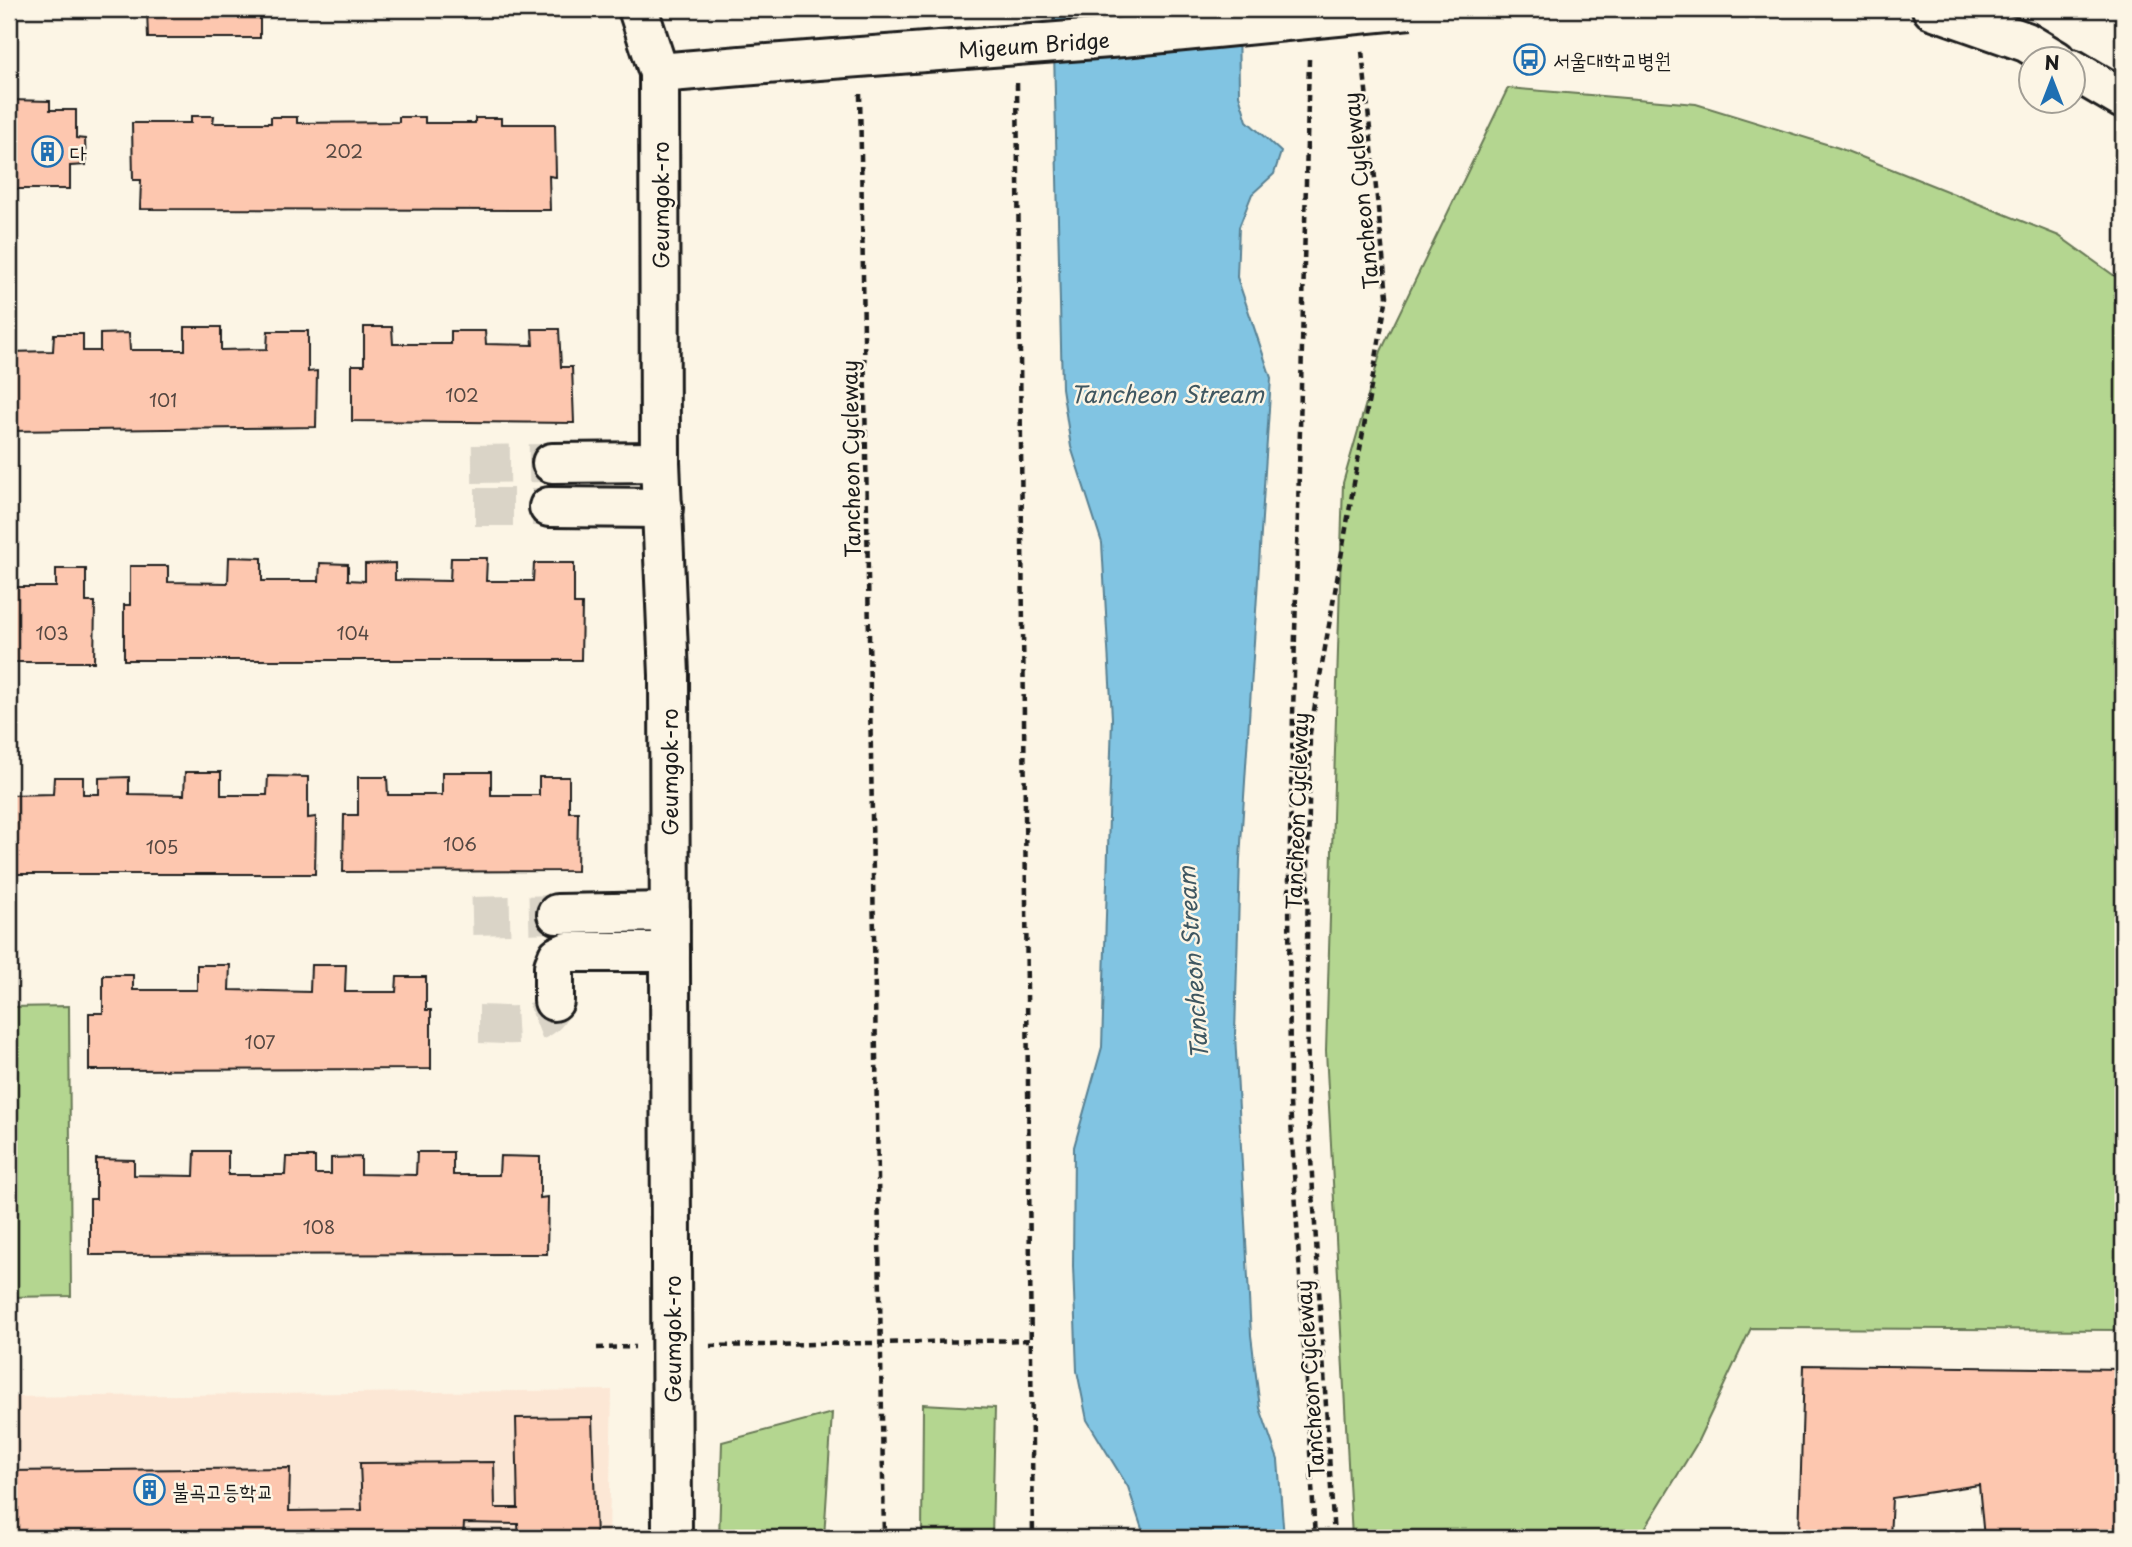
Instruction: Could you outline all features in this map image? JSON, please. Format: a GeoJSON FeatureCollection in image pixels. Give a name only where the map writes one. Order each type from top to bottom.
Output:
{"type":"FeatureCollection","features":[{"type":"Feature","properties":{"kind":"main road","name":"Geumgok-ro"},"geometry":{"type":"LineString","coordinates":[[638,9],[659,73],[660,463],[669,675],[673,1538]]}},
{"type":"Feature","properties":{"kind":"main road","name":"Migeum Bridge"},"geometry":{"type":"LineString","coordinates":[[659,73],[1123,37],[1410,9]]}},
{"type":"Feature","properties":{"kind":"main road"},"geometry":{"type":"LineString","coordinates":[[1933,9],[2033,46]]}},
{"type":"Feature","properties":{"kind":"main road"},"geometry":{"type":"LineString","coordinates":[[2086,77],[2123,99]]}},
{"type":"Feature","properties":{"kind":"main road"},"geometry":{"type":"LineString","coordinates":[[552,463],[660,463]]}},
{"type":"Feature","properties":{"kind":"main road"},"geometry":{"type":"LineString","coordinates":[[549,507],[663,508]]}},
{"type":"Feature","properties":{"kind":"main road"},"geometry":{"type":"LineString","coordinates":[[557,914],[670,912]]}},
{"type":"Feature","properties":{"kind":"main road"},"geometry":{"type":"LineString","coordinates":[[554,1001],[554,966],[558,956],[566,952],[670,952]]}},
{"type":"Feature","properties":{"kind":"path"},"geometry":{"type":"LineString","coordinates":[[1310,50],[1289,894],[1290,1103],[1315,1538]]}},
{"type":"Feature","properties":{"kind":"path","name":"Tancheon Cycleway"},"geometry":{"type":"LineString","coordinates":[[1334,1538],[1308,1109],[1310,733],[1387,296],[1362,50]]}},
{"type":"Feature","properties":{"kind":"path"},"geometry":{"type":"LineString","coordinates":[[1017,78],[1033,1538]]}},
{"type":"Feature","properties":{"kind":"path","name":"Tancheon Cycleway"},"geometry":{"type":"LineString","coordinates":[[860,92],[884,1538]]}},
{"type":"Feature","properties":{"kind":"path"},"geometry":{"type":"LineString","coordinates":[[709,1346],[1031,1340]]}},
{"type":"Feature","properties":{"kind":"path"},"geometry":{"type":"LineString","coordinates":[[597,1348],[639,1347]]}},
{"type":"Feature","properties":{"kind":"shaded area"},"geometry":{"type":"Polygon","coordinates":[[[612,1390],[609,1538],[9,1538],[9,1397],[612,1390]]]}},
{"type":"Feature","properties":{"kind":"green space"},"geometry":{"type":"Polygon","coordinates":[[[1508,88],[1696,104],[1839,148],[2059,236],[2123,282],[2123,1330],[1751,1328],[1696,1445],[1639,1538],[1352,1538],[1326,1051],[1343,483],[1381,351],[1508,88]]]}},
{"type":"Feature","properties":{"kind":"green space"},"geometry":{"type":"Polygon","coordinates":[[[69,1006],[71,1296],[9,1297],[9,1007],[69,1006]]]}},
{"type":"Feature","properties":{"kind":"green space"},"geometry":{"type":"Polygon","coordinates":[[[923,1404],[995,1408],[992,1538],[922,1538],[923,1404]]]}},
{"type":"Feature","properties":{"kind":"green space"},"geometry":{"type":"Polygon","coordinates":[[[832,1413],[824,1538],[719,1538],[722,1442],[832,1413]]]}},
{"type":"Feature","properties":{"kind":"water","name":"Tancheon Stream"},"geometry":{"type":"Polygon","coordinates":[[[1053,9],[1238,9],[1239,95],[1247,121],[1281,152],[1274,174],[1252,194],[1239,227],[1237,277],[1271,378],[1240,859],[1235,1034],[1251,1335],[1260,1408],[1278,1460],[1284,1538],[1145,1538],[1128,1487],[1087,1420],[1077,1371],[1073,1266],[1074,1147],[1102,1047],[1112,718],[1102,543],[1071,447],[1062,388],[1053,9]]]}},
{"type":"Feature","properties":{"kind":"building"},"geometry":{"type":"Polygon","coordinates":[[[147,9],[260,9],[260,38],[148,38],[147,9]]]}},
{"type":"Feature","properties":{"kind":"building","name":"다"},"geometry":{"type":"Polygon","coordinates":[[[9,100],[50,101],[50,110],[76,110],[76,138],[85,139],[86,165],[70,166],[70,189],[9,189],[9,100]]]}},
{"type":"Feature","properties":{"kind":"building"},"geometry":{"type":"Polygon","coordinates":[[[191,116],[214,116],[213,123],[271,123],[271,117],[297,117],[297,123],[399,122],[399,117],[425,117],[425,123],[475,123],[475,118],[501,118],[501,124],[555,124],[556,177],[549,176],[550,210],[140,209],[141,180],[133,180],[132,123],[191,123],[191,116]]]}},
{"type":"Feature","properties":{"kind":"building"},"geometry":{"type":"Polygon","coordinates":[[[185,327],[221,327],[221,350],[267,349],[268,331],[308,331],[308,372],[317,371],[316,427],[9,431],[9,352],[53,351],[54,334],[83,334],[83,351],[100,351],[100,334],[129,333],[130,350],[185,350],[185,327]]]}},
{"type":"Feature","properties":{"kind":"building"},"geometry":{"type":"Polygon","coordinates":[[[364,327],[392,327],[393,344],[451,344],[451,331],[485,331],[486,344],[533,345],[532,329],[559,329],[561,367],[572,367],[574,423],[352,421],[352,365],[364,365],[364,327]]]}},
{"type":"Feature","properties":{"kind":"building"},"geometry":{"type":"Polygon","coordinates":[[[229,557],[262,558],[262,581],[319,581],[320,563],[348,564],[348,580],[365,581],[365,564],[395,563],[395,580],[450,581],[451,558],[487,558],[486,581],[533,581],[534,563],[574,563],[574,604],[582,604],[581,660],[124,660],[124,605],[130,605],[130,566],[168,566],[168,582],[228,583],[229,557]]]}},
{"type":"Feature","properties":{"kind":"building"},"geometry":{"type":"Polygon","coordinates":[[[56,569],[86,569],[86,602],[95,602],[94,662],[9,662],[9,587],[56,587],[56,569]]]}},
{"type":"Feature","properties":{"kind":"building"},"geometry":{"type":"Polygon","coordinates":[[[185,772],[221,772],[221,795],[267,795],[268,776],[308,777],[308,818],[316,817],[315,874],[9,874],[9,795],[53,794],[54,777],[83,777],[83,794],[99,794],[99,778],[129,777],[129,794],[184,795],[185,772]]]}},
{"type":"Feature","properties":{"kind":"building"},"geometry":{"type":"Polygon","coordinates":[[[442,772],[491,772],[491,795],[539,795],[539,777],[569,777],[569,812],[578,812],[577,871],[343,872],[344,815],[358,815],[358,777],[387,777],[388,795],[442,795],[442,772]]]}},
{"type":"Feature","properties":{"kind":"building"},"geometry":{"type":"Polygon","coordinates":[[[197,965],[230,965],[229,990],[310,992],[311,965],[346,965],[345,992],[396,992],[397,977],[426,977],[426,1010],[431,1010],[431,1069],[89,1070],[89,1013],[103,1013],[103,975],[133,975],[133,990],[197,990],[197,965]]]}},
{"type":"Feature","properties":{"kind":"building"},"geometry":{"type":"Polygon","coordinates":[[[195,1151],[228,1151],[228,1175],[285,1175],[286,1157],[315,1157],[315,1174],[331,1174],[331,1158],[361,1157],[361,1174],[416,1175],[417,1152],[453,1152],[453,1175],[499,1175],[500,1156],[540,1157],[540,1198],[548,1197],[547,1254],[90,1255],[90,1199],[96,1199],[96,1159],[134,1160],[134,1175],[194,1176],[195,1151]]]}},
{"type":"Feature","properties":{"kind":"building"},"geometry":{"type":"Polygon","coordinates":[[[1804,1365],[2123,1369],[2123,1538],[1984,1538],[1979,1485],[1892,1498],[1890,1538],[1799,1538],[1804,1365]]]}},
{"type":"Feature","properties":{"kind":"building","name":"불곡고등학교"},"geometry":{"type":"Polygon","coordinates":[[[592,1417],[596,1538],[519,1538],[518,1524],[464,1523],[463,1538],[9,1538],[9,1471],[290,1468],[289,1511],[362,1510],[360,1463],[494,1462],[495,1508],[518,1508],[516,1418],[592,1417]]]}},
{"type":"Feature","properties":{"kind":"tunnel"},"geometry":{"type":"LineString","coordinates":[[472,464],[552,463]]}},
{"type":"Feature","properties":{"kind":"tunnel"},"geometry":{"type":"LineString","coordinates":[[475,507],[549,507]]}},
{"type":"Feature","properties":{"kind":"tunnel"},"geometry":{"type":"LineString","coordinates":[[472,916],[557,914]]}},
{"type":"Feature","properties":{"kind":"tunnel"},"geometry":{"type":"LineString","coordinates":[[479,1024],[512,1025],[533,1022],[542,1018],[554,1001]]}},
{"type":"Feature","properties":{"kind":"place","name":"서울대학교병원"},"geometry":{"type":"Point","coordinates":[1530,59]}},
{"type":"Feature","properties":{"kind":"place","name":"다"},"geometry":{"type":"Point","coordinates":[47,152]}},
{"type":"Feature","properties":{"kind":"place","name":"불곡고등학교"},"geometry":{"type":"Point","coordinates":[149,1490]}}]}
